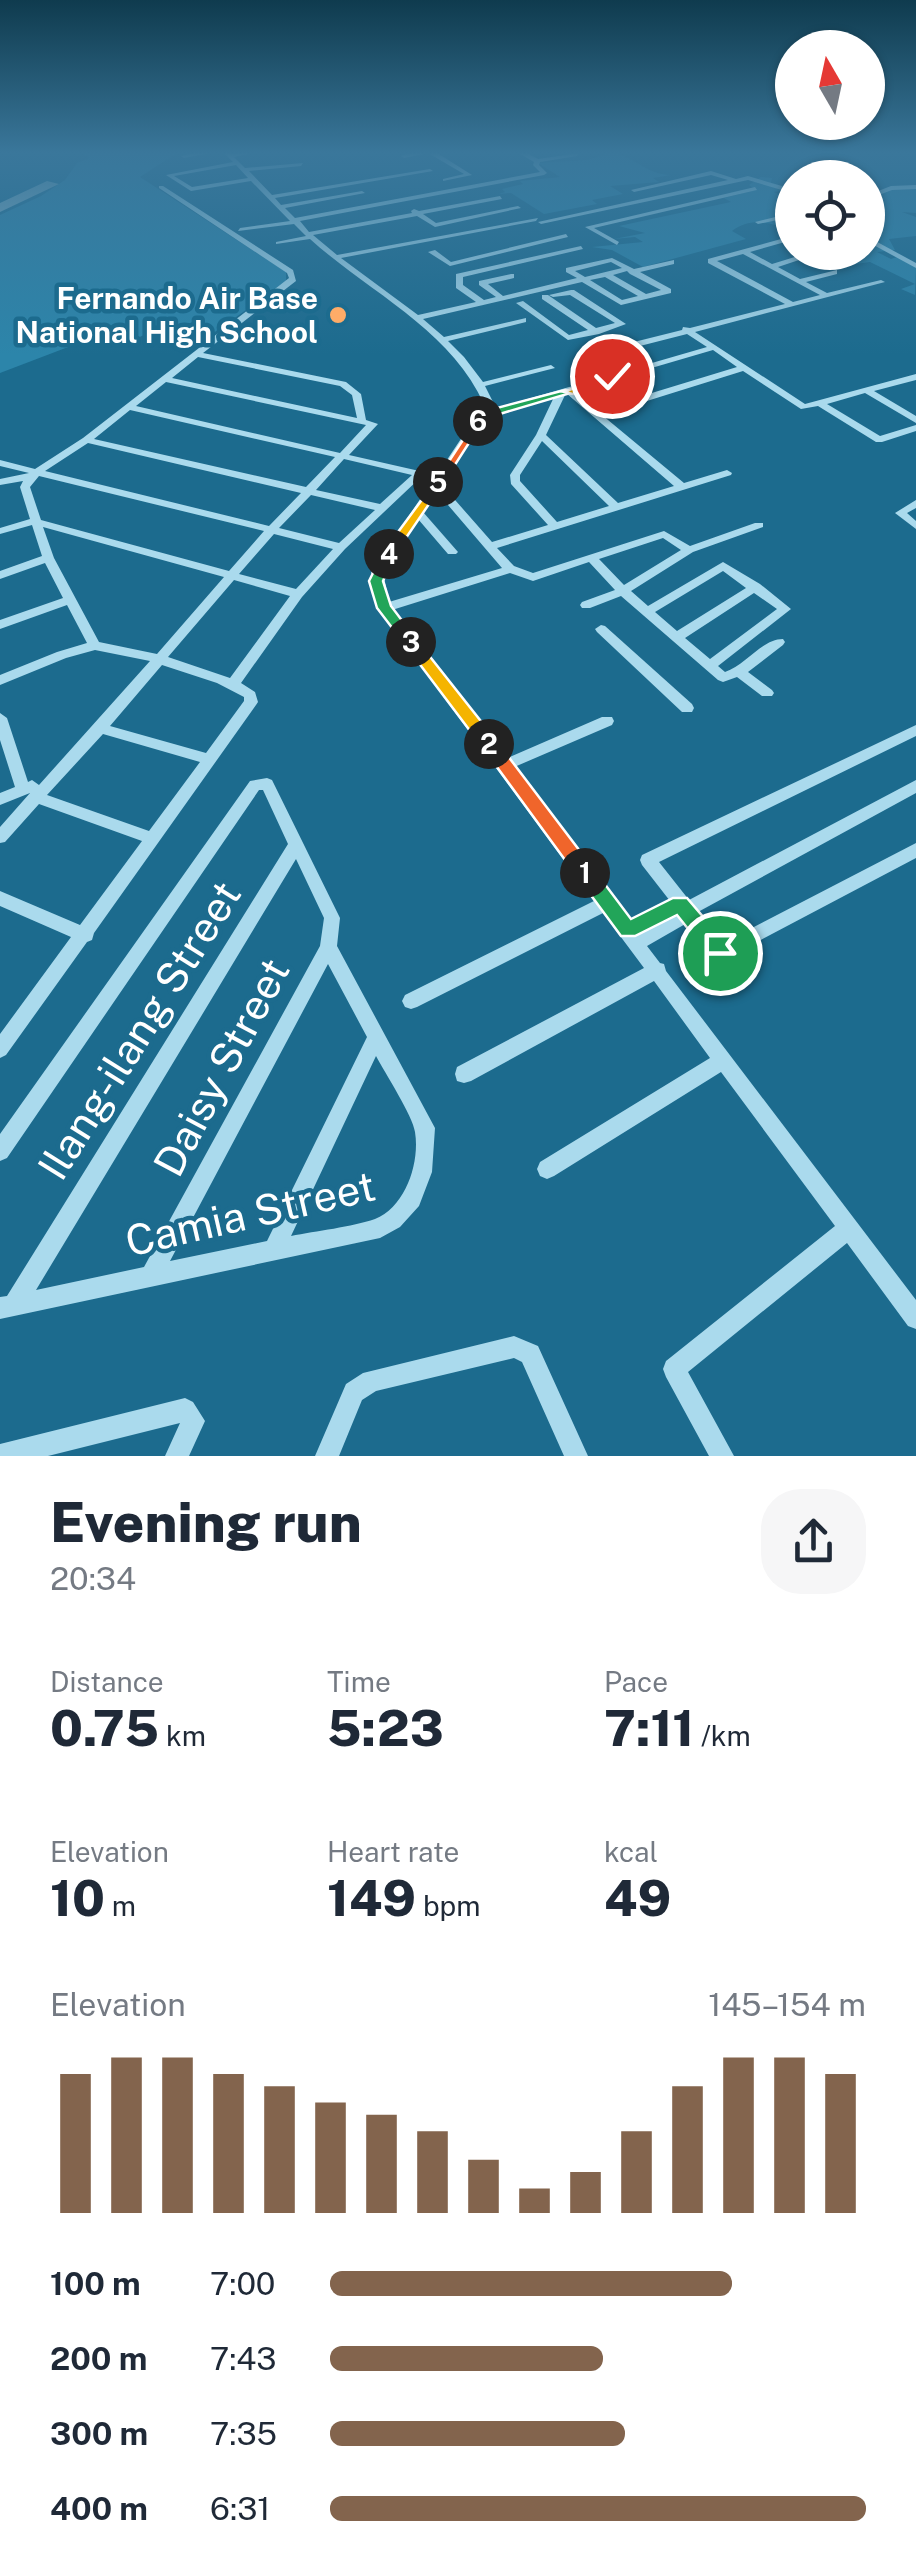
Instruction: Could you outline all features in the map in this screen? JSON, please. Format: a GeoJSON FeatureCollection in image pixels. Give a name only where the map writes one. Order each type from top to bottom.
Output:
{"type":"FeatureCollection","features":[{"type":"Feature","properties":{"kind":"street"},"geometry":{"type":"LineString","coordinates":[[94,646],[48,558],[24,487],[197,354],[292,275],[209,219]]}},
{"type":"Feature","properties":{"kind":"street"},"geometry":{"type":"LineString","coordinates":[[240,230],[306,219]]}},
{"type":"Feature","properties":{"kind":"street"},"geometry":{"type":"LineString","coordinates":[[278,243],[394,219]]}},
{"type":"Feature","properties":{"kind":"street"},"geometry":{"type":"LineString","coordinates":[[426,219],[435,225],[465,219]]}},
{"type":"Feature","properties":{"kind":"street"},"geometry":{"type":"LineString","coordinates":[[335,257],[438,235],[454,236],[547,219]]}},
{"type":"Feature","properties":{"kind":"street"},"geometry":{"type":"LineString","coordinates":[[575,219],[617,242]]}},
{"type":"Feature","properties":{"kind":"street"},"geometry":{"type":"LineString","coordinates":[[589,227],[624,219]]}},
{"type":"Feature","properties":{"kind":"street"},"geometry":{"type":"LineString","coordinates":[[758,222],[775,219]]}},
{"type":"Feature","properties":{"kind":"street"},"geometry":{"type":"LineString","coordinates":[[482,302],[459,286],[460,276],[581,248],[539,220]]}},
{"type":"Feature","properties":{"kind":"street"},"geometry":{"type":"LineString","coordinates":[[296,221],[445,344],[480,386],[489,404],[377,572],[384,608],[916,1318]]}},
{"type":"Feature","properties":{"kind":"street"},"geometry":{"type":"LineString","coordinates":[[768,221],[775,226]]}},
{"type":"Feature","properties":{"kind":"street"},"geometry":{"type":"LineString","coordinates":[[506,225],[537,244]]}},
{"type":"Feature","properties":{"kind":"street"},"geometry":{"type":"LineString","coordinates":[[485,230],[516,249]]}},
{"type":"Feature","properties":{"kind":"street"},"geometry":{"type":"LineString","coordinates":[[454,236],[462,242],[432,252],[450,264],[565,238]]}},
{"type":"Feature","properties":{"kind":"street"},"geometry":{"type":"LineString","coordinates":[[775,242],[711,261],[791,304]]}},
{"type":"Feature","properties":{"kind":"street"},"geometry":{"type":"LineString","coordinates":[[885,249],[916,266]]}},
{"type":"Feature","properties":{"kind":"street"},"geometry":{"type":"LineString","coordinates":[[473,250],[483,257]]}},
{"type":"Feature","properties":{"kind":"street"},"geometry":{"type":"LineString","coordinates":[[744,252],[831,297],[881,282]]}},
{"type":"Feature","properties":{"kind":"street"},"geometry":{"type":"LineString","coordinates":[[612,260],[631,270],[668,291],[621,302],[569,270],[612,260]]}},
{"type":"Feature","properties":{"kind":"street"},"geometry":{"type":"LineString","coordinates":[[519,298],[584,279],[671,262]]}},
{"type":"Feature","properties":{"kind":"street"},"geometry":{"type":"LineString","coordinates":[[800,281],[834,272]]}},
{"type":"Feature","properties":{"kind":"street"},"geometry":{"type":"LineString","coordinates":[[606,274],[645,297]]}},
{"type":"Feature","properties":{"kind":"street"},"geometry":{"type":"LineString","coordinates":[[500,298],[482,283],[511,276]]}},
{"type":"Feature","properties":{"kind":"street"},"geometry":{"type":"LineString","coordinates":[[416,318],[500,298],[519,298],[545,297],[570,292],[622,324],[568,338],[519,298],[515,290],[548,282]]}},
{"type":"Feature","properties":{"kind":"street"},"geometry":{"type":"LineString","coordinates":[[585,357],[824,294]]}},
{"type":"Feature","properties":{"kind":"street"},"geometry":{"type":"LineString","coordinates":[[545,297],[596,332]]}},
{"type":"Feature","properties":{"kind":"street"},"geometry":{"type":"LineString","coordinates":[[440,302],[449,310]]}},
{"type":"Feature","properties":{"kind":"street"},"geometry":{"type":"LineString","coordinates":[[445,344],[522,324]]}},
{"type":"Feature","properties":{"kind":"street"},"geometry":{"type":"LineString","coordinates":[[686,329],[800,406],[914,380]]}},
{"type":"Feature","properties":{"kind":"street"},"geometry":{"type":"LineString","coordinates":[[482,415],[715,347]]}},
{"type":"Feature","properties":{"kind":"street"},"geometry":{"type":"LineString","coordinates":[[575,349],[612,376]]}},
{"type":"Feature","properties":{"kind":"street"},"geometry":{"type":"LineString","coordinates":[[197,354],[343,384],[356,394],[362,422]]}},
{"type":"Feature","properties":{"kind":"street"},"geometry":{"type":"LineString","coordinates":[[594,414],[746,367]]}},
{"type":"Feature","properties":{"kind":"street"},"geometry":{"type":"LineString","coordinates":[[480,386],[551,368]]}},
{"type":"Feature","properties":{"kind":"street"},"geometry":{"type":"LineString","coordinates":[[2,832],[29,793],[53,777],[100,728],[271,530],[372,424],[165,379]]}},
{"type":"Feature","properties":{"kind":"street"},"geometry":{"type":"LineString","coordinates":[[867,391],[916,420]]}},
{"type":"Feature","properties":{"kind":"street"},"geometry":{"type":"LineString","coordinates":[[565,393],[682,487]]}},
{"type":"Feature","properties":{"kind":"street"},"geometry":{"type":"LineString","coordinates":[[555,526],[514,482],[514,475],[565,393]]}},
{"type":"Feature","properties":{"kind":"street"},"geometry":{"type":"LineString","coordinates":[[820,404],[880,440],[916,428]]}},
{"type":"Feature","properties":{"kind":"street"},"geometry":{"type":"LineString","coordinates":[[129,407],[420,474],[438,482],[510,569],[533,577],[664,534],[688,550]]}},
{"type":"Feature","properties":{"kind":"street"},"geometry":{"type":"LineString","coordinates":[[541,435],[616,507]]}},
{"type":"Feature","properties":{"kind":"street"},"geometry":{"type":"LineString","coordinates":[[86,440],[382,508]]}},
{"type":"Feature","properties":{"kind":"street"},"geometry":{"type":"LineString","coordinates":[[0,462],[341,547]]}},
{"type":"Feature","properties":{"kind":"street"},"geometry":{"type":"LineString","coordinates":[[491,546],[727,473]]}},
{"type":"Feature","properties":{"kind":"street"},"geometry":{"type":"LineString","coordinates":[[0,482],[36,474]]}},
{"type":"Feature","properties":{"kind":"street"},"geometry":{"type":"LineString","coordinates":[[234,683],[298,594],[341,547],[420,474]]}},
{"type":"Feature","properties":{"kind":"street"},"geometry":{"type":"LineString","coordinates":[[916,503],[900,513],[916,526]]}},
{"type":"Feature","properties":{"kind":"street"},"geometry":{"type":"LineString","coordinates":[[418,513],[452,552]]}},
{"type":"Feature","properties":{"kind":"street"},"geometry":{"type":"LineString","coordinates":[[0,532],[34,521],[298,594]]}},
{"type":"Feature","properties":{"kind":"street"},"geometry":{"type":"LineString","coordinates":[[574,594],[590,608],[688,550],[759,525]]}},
{"type":"Feature","properties":{"kind":"street"},"geometry":{"type":"LineString","coordinates":[[0,575],[48,558]]}},
{"type":"Feature","properties":{"kind":"street"},"geometry":{"type":"LineString","coordinates":[[591,558],[623,591],[723,677],[739,672],[779,642]]}},
{"type":"Feature","properties":{"kind":"street"},"geometry":{"type":"LineString","coordinates":[[647,612],[723,566],[784,609],[710,665]]}},
{"type":"Feature","properties":{"kind":"street"},"geometry":{"type":"LineString","coordinates":[[384,608],[510,569]]}},
{"type":"Feature","properties":{"kind":"street"},"geometry":{"type":"LineString","coordinates":[[677,637],[756,587]]}},
{"type":"Feature","properties":{"kind":"street"},"geometry":{"type":"LineString","coordinates":[[0,625],[70,599]]}},
{"type":"Feature","properties":{"kind":"street"},"geometry":{"type":"LineString","coordinates":[[601,629],[688,708]]}},
{"type":"Feature","properties":{"kind":"street"},"geometry":{"type":"LineString","coordinates":[[0,680],[94,646],[234,683],[250,695],[251,702],[86,935],[2,1044]]}},
{"type":"Feature","properties":{"kind":"street"},"geometry":{"type":"LineString","coordinates":[[739,672],[768,693]]}},
{"type":"Feature","properties":{"kind":"street"},"geometry":{"type":"LineString","coordinates":[[0,718],[29,793]]}},
{"type":"Feature","properties":{"kind":"street"},"geometry":{"type":"LineString","coordinates":[[505,766],[606,721]]}},
{"type":"Feature","properties":{"kind":"street"},"geometry":{"type":"LineString","coordinates":[[100,728],[211,760]]}},
{"type":"Feature","properties":{"kind":"street"},"geometry":{"type":"LineString","coordinates":[[916,730],[648,860],[720,953],[916,850]]}},
{"type":"Feature","properties":{"kind":"street"},"geometry":{"type":"LineString","coordinates":[[0,1151],[254,785],[267,784],[332,918],[328,948]]}},
{"type":"Feature","properties":{"kind":"street"},"geometry":{"type":"LineString","coordinates":[[633,936],[916,786]]}},
{"type":"Feature","properties":{"kind":"street"},"geometry":{"type":"LineString","coordinates":[[0,799],[29,793],[154,839]]}},
{"type":"Feature","properties":{"kind":"street","name":"Ilang-ilang Street"},"geometry":{"type":"LineString","coordinates":[[7,1307],[296,845]]}},
{"type":"Feature","properties":{"kind":"street"},"geometry":{"type":"LineString","coordinates":[[0,898],[86,935]]}},
{"type":"Feature","properties":{"kind":"street"},"geometry":{"type":"LineString","coordinates":[[411,1001],[608,902]]}},
{"type":"Feature","properties":{"kind":"street","name":"Camia Street"},"geometry":{"type":"LineString","coordinates":[[7,1307],[380,1228],[401,1218],[412,1199],[426,1154],[425,1128],[328,948]]}},
{"type":"Feature","properties":{"kind":"street","name":"Daisy Street"},"geometry":{"type":"LineString","coordinates":[[151,1276],[328,948]]}},
{"type":"Feature","properties":{"kind":"street"},"geometry":{"type":"LineString","coordinates":[[464,1074],[658,970]]}},
{"type":"Feature","properties":{"kind":"street"},"geometry":{"type":"LineString","coordinates":[[274,1249],[376,1037]]}},
{"type":"Feature","properties":{"kind":"street"},"geometry":{"type":"LineString","coordinates":[[547,1170],[724,1060]]}},
{"type":"Feature","properties":{"kind":"street"},"geometry":{"type":"LineString","coordinates":[[722,1456],[674,1369],[848,1229]]}},
{"type":"Feature","properties":{"kind":"street"},"geometry":{"type":"LineString","coordinates":[[327,1456],[354,1392],[372,1381],[514,1347],[530,1354],[576,1456]]}},
{"type":"Feature","properties":{"kind":"street"},"geometry":{"type":"LineString","coordinates":[[0,1456],[185,1410],[194,1421],[177,1456]]}},
{"type":"Feature","properties":{"kind":"shaded area"},"geometry":{"type":"Polygon","coordinates":[[[0,219],[204,219],[286,272],[286,282],[202,341],[148,333],[123,345],[97,336],[0,373],[0,219]]]}},
{"type":"Feature","properties":{"kind":"shaded area"},"geometry":{"type":"Polygon","coordinates":[[[652,219],[775,219],[775,225],[754,222],[732,231],[746,239],[643,267],[612,250],[592,247],[643,242],[635,237],[614,239],[645,233],[619,226],[652,219]]]}},
{"type":"Feature","properties":{"kind":"shaded area"},"geometry":{"type":"Polygon","coordinates":[[[885,219],[916,219],[916,236],[889,239],[895,250],[885,251],[885,219]]]}},
{"type":"Feature","properties":{"kind":"shaded area"},"geometry":{"type":"Polygon","coordinates":[[[885,256],[900,256],[916,268],[915,295],[901,289],[915,284],[885,269],[885,256]]]}},
{"type":"Feature","properties":{"kind":"place","name":"Fernando Air Base National High School"},"geometry":{"type":"Point","coordinates":[338,315]}},
{"type":"Feature","properties":{"kind":"route"},"geometry":{"type":"LineString","coordinates":[[612,376],[482,415],[377,572],[376,581],[384,608],[628,930],[680,904],[720,953]]}}]}
